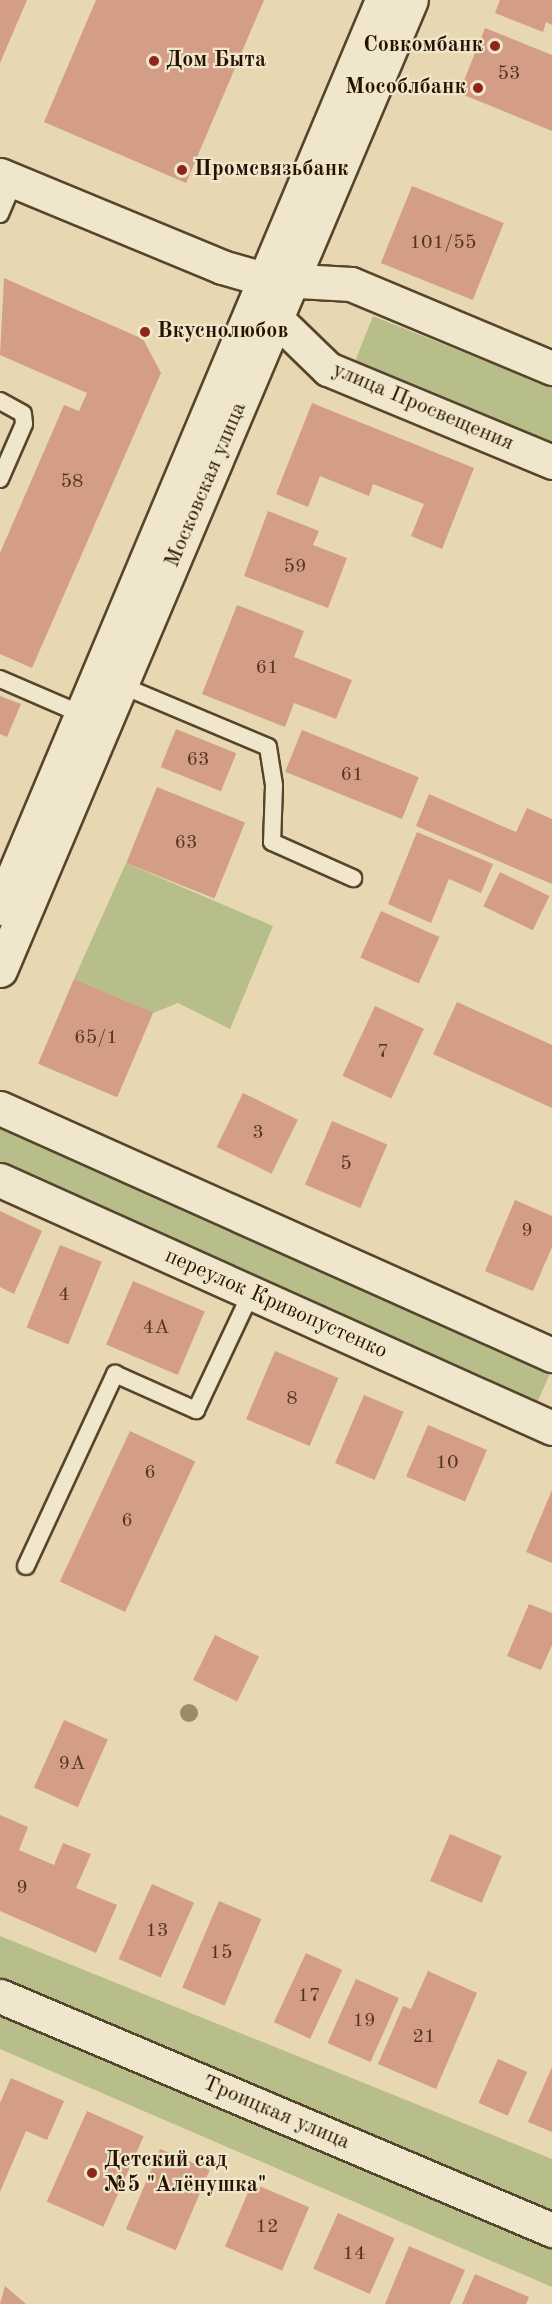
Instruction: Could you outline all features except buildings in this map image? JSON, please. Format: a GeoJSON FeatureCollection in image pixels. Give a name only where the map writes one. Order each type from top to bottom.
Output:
{"type":"FeatureCollection","features":[{"type":"Feature","properties":{"kind":"street","name":"Московская улица"},"geometry":{"type":"LineString","coordinates":[[0,970],[123,686],[382,0]]}},
{"type":"Feature","properties":{"kind":"street","name":"Московская улица"},"geometry":{"type":"LineString","coordinates":[[0,908],[81,714],[272,294],[411,0]]}},
{"type":"Feature","properties":{"kind":"street","name":"улица Просвещения"},"geometry":{"type":"LineString","coordinates":[[7,178],[222,267],[272,294],[328,369],[552,462]]}},
{"type":"Feature","properties":{"kind":"street","name":"улица Просвещения"},"geometry":{"type":"LineString","coordinates":[[272,294],[351,284],[552,368]]}},
{"type":"Feature","properties":{"kind":"street"},"geometry":{"type":"LineString","coordinates":[[0,1108],[552,1355]]}},
{"type":"Feature","properties":{"kind":"street","name":"переулок Кривопустенко"},"geometry":{"type":"LineString","coordinates":[[0,1180],[552,1428]]}},
{"type":"Feature","properties":{"kind":"street","name":"Троицкая улица"},"geometry":{"type":"LineString","coordinates":[[0,1996],[552,2230]]}},
{"type":"Feature","properties":{"kind":"lane"},"geometry":{"type":"LineString","coordinates":[[0,214],[7,178]]}},
{"type":"Feature","properties":{"kind":"lane"},"geometry":{"type":"LineString","coordinates":[[0,400],[23,414],[24,424],[0,479]]}},
{"type":"Feature","properties":{"kind":"lane"},"geometry":{"type":"LineString","coordinates":[[0,679],[81,714]]}},
{"type":"Feature","properties":{"kind":"lane"},"geometry":{"type":"LineString","coordinates":[[123,686],[268,747],[274,786],[272,842],[353,878]]}},
{"type":"Feature","properties":{"kind":"lane"},"geometry":{"type":"LineString","coordinates":[[26,1566],[115,1374],[196,1410],[251,1293]]}},
{"type":"Feature","properties":{"kind":"green space"},"geometry":{"type":"Polygon","coordinates":[[[373,316],[552,388],[552,453],[352,369],[373,316]]]}},
{"type":"Feature","properties":{"kind":"green space"},"geometry":{"type":"Polygon","coordinates":[[[126,863],[273,926],[230,1029],[178,1003],[153,1013],[74,979],[126,863]]]}},
{"type":"Feature","properties":{"kind":"green space"},"geometry":{"type":"Polygon","coordinates":[[[0,1119],[552,1365],[534,1410],[0,1173],[0,1119]]]}},
{"type":"Feature","properties":{"kind":"green space"},"geometry":{"type":"Polygon","coordinates":[[[0,1936],[552,2159],[552,2213],[0,1977],[0,1936]]]}},
{"type":"Feature","properties":{"kind":"green space"},"geometry":{"type":"Polygon","coordinates":[[[0,2009],[552,2241],[552,2287],[0,2049],[0,2009]]]}},
{"type":"Feature","properties":{"kind":"place","name":"Совкомбанк"},"geometry":{"type":"Point","coordinates":[495,46]}},
{"type":"Feature","properties":{"kind":"place","name":"Дом Быта"},"geometry":{"type":"Point","coordinates":[154,61]}},
{"type":"Feature","properties":{"kind":"place","name":"Мособлбанк"},"geometry":{"type":"Point","coordinates":[478,88]}},
{"type":"Feature","properties":{"kind":"place","name":"Промсвязьбанк"},"geometry":{"type":"Point","coordinates":[182,170]}},
{"type":"Feature","properties":{"kind":"place","name":"Вкуснолюбов"},"geometry":{"type":"Point","coordinates":[145,332]}},
{"type":"Feature","properties":{"kind":"place","name":"Детский сад №5 \"Алёнушка\""},"geometry":{"type":"Point","coordinates":[92,2173]}}]}
